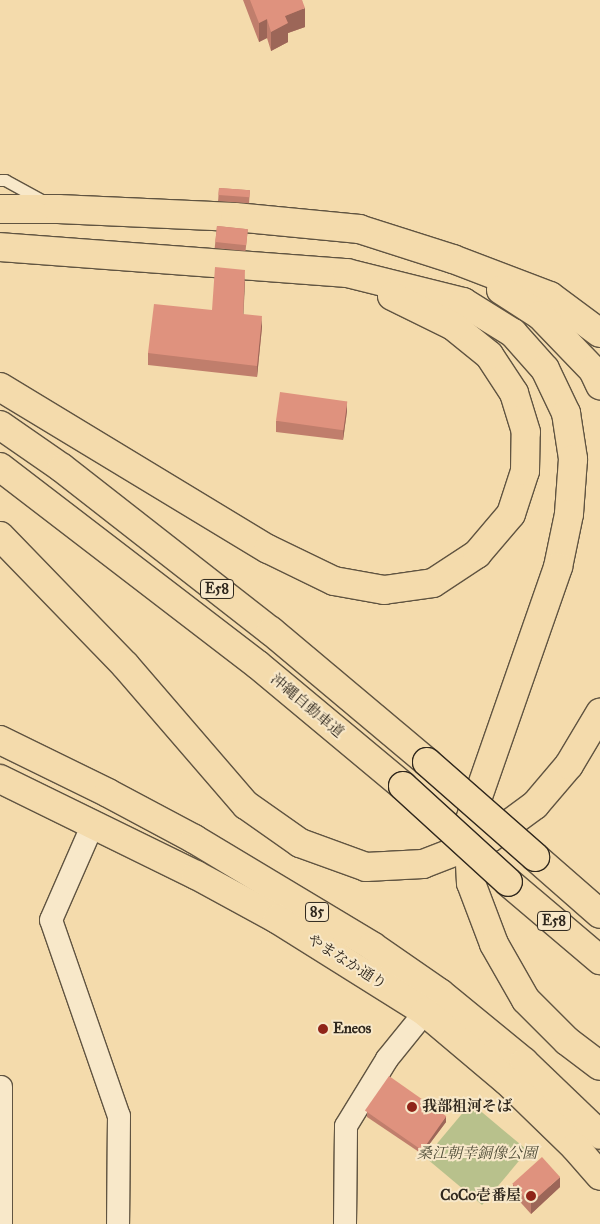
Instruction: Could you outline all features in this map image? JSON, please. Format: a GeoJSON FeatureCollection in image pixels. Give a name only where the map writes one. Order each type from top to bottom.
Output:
{"type":"FeatureCollection","features":[{"type":"Feature","properties":{"kind":"main road"},"geometry":{"type":"LineString","coordinates":[[0,208],[58,208],[236,217],[359,229],[453,259],[550,296],[600,333]]}},
{"type":"Feature","properties":{"kind":"main road"},"geometry":{"type":"LineString","coordinates":[[0,247],[347,274],[463,302],[513,332],[545,369],[566,413],[573,459],[569,514],[558,567],[468,826],[471,883],[494,944],[526,1000],[567,1041],[600,1066]]}},
{"type":"Feature","properties":{"kind":"main road"},"geometry":{"type":"LineString","coordinates":[[453,259],[540,315],[593,370],[600,385]]}},
{"type":"Feature","properties":{"kind":"main road"},"geometry":{"type":"LineString","coordinates":[[0,387],[268,549],[334,580],[384,590],[433,582],[476,554],[510,514],[525,471],[526,432],[514,393],[489,355],[453,326],[347,274]]}},
{"type":"Feature","properties":{"kind":"main road","name":"E58"},"geometry":{"type":"LineString","coordinates":[[0,425],[62,468],[271,631],[427,762],[600,914]]}},
{"type":"Feature","properties":{"kind":"main road","name":"沖縄自動車道"},"geometry":{"type":"LineString","coordinates":[[0,467],[258,665],[403,786],[508,882],[600,960]]}},
{"type":"Feature","properties":{"kind":"main road"},"geometry":{"type":"LineString","coordinates":[[0,536],[125,665],[246,805],[300,843],[366,867],[423,864],[490,838],[535,805],[569,765],[600,713]]}},
{"type":"Feature","properties":{"kind":"main road","name":"やまなか通り"},"geometry":{"type":"LineString","coordinates":[[0,740],[108,793],[194,839],[372,946],[440,993],[524,1062],[600,1135]]}},
{"type":"Feature","properties":{"kind":"main road","name":"やまなか通り"},"geometry":{"type":"LineString","coordinates":[[0,779],[196,875],[277,919],[425,1012],[507,1081],[575,1147],[600,1176]]}},
{"type":"Feature","properties":{"kind":"street"},"geometry":{"type":"LineString","coordinates":[[93,824],[51,920],[119,1116],[118,1224]]}},
{"type":"Feature","properties":{"kind":"street"},"geometry":{"type":"LineString","coordinates":[[345,1224],[346,1126],[387,1059],[425,1012]]}},
{"type":"Feature","properties":{"kind":"street"},"geometry":{"type":"LineString","coordinates":[[1,1224],[2,1087]]}},
{"type":"Feature","properties":{"kind":"lane"},"geometry":{"type":"LineString","coordinates":[[0,180],[5,180],[58,208]]}},
{"type":"Feature","properties":{"kind":"green space","name":"桑江朝幸銅像公園"},"geometry":{"type":"Polygon","coordinates":[[[471,1103],[528,1151],[482,1205],[425,1157],[471,1103]]]}},
{"type":"Feature","properties":{"kind":"building"},"geometry":{"type":"Polygon","coordinates":[[[250,0],[302,0],[305,8],[285,16],[288,23],[271,32],[267,19],[259,23],[250,0]]]}},
{"type":"Feature","properties":{"kind":"building"},"geometry":{"type":"Polygon","coordinates":[[[219,188],[250,190],[249,197],[219,195],[219,188]]]}},
{"type":"Feature","properties":{"kind":"building"},"geometry":{"type":"Polygon","coordinates":[[[217,226],[248,229],[246,245],[215,242],[217,226]]]}},
{"type":"Feature","properties":{"kind":"building"},"geometry":{"type":"Polygon","coordinates":[[[215,267],[245,270],[243,314],[262,316],[257,366],[148,353],[154,304],[212,310],[215,267]]]}},
{"type":"Feature","properties":{"kind":"building"},"geometry":{"type":"Polygon","coordinates":[[[280,392],[347,401],[343,430],[276,421],[280,392]]]}},
{"type":"Feature","properties":{"kind":"building"},"geometry":{"type":"Polygon","coordinates":[[[389,1076],[446,1116],[422,1151],[365,1110],[389,1076]]]}},
{"type":"Feature","properties":{"kind":"building"},"geometry":{"type":"Polygon","coordinates":[[[542,1157],[560,1177],[530,1204],[512,1184],[542,1157]]]}},
{"type":"Feature","properties":{"kind":"place","name":"Eneos"},"geometry":{"type":"Point","coordinates":[323,1029]}},
{"type":"Feature","properties":{"kind":"place","name":"我部祖河そば"},"geometry":{"type":"Point","coordinates":[412,1107]}},
{"type":"Feature","properties":{"kind":"place","name":"CoCo壱番屋"},"geometry":{"type":"Point","coordinates":[531,1196]}}]}
